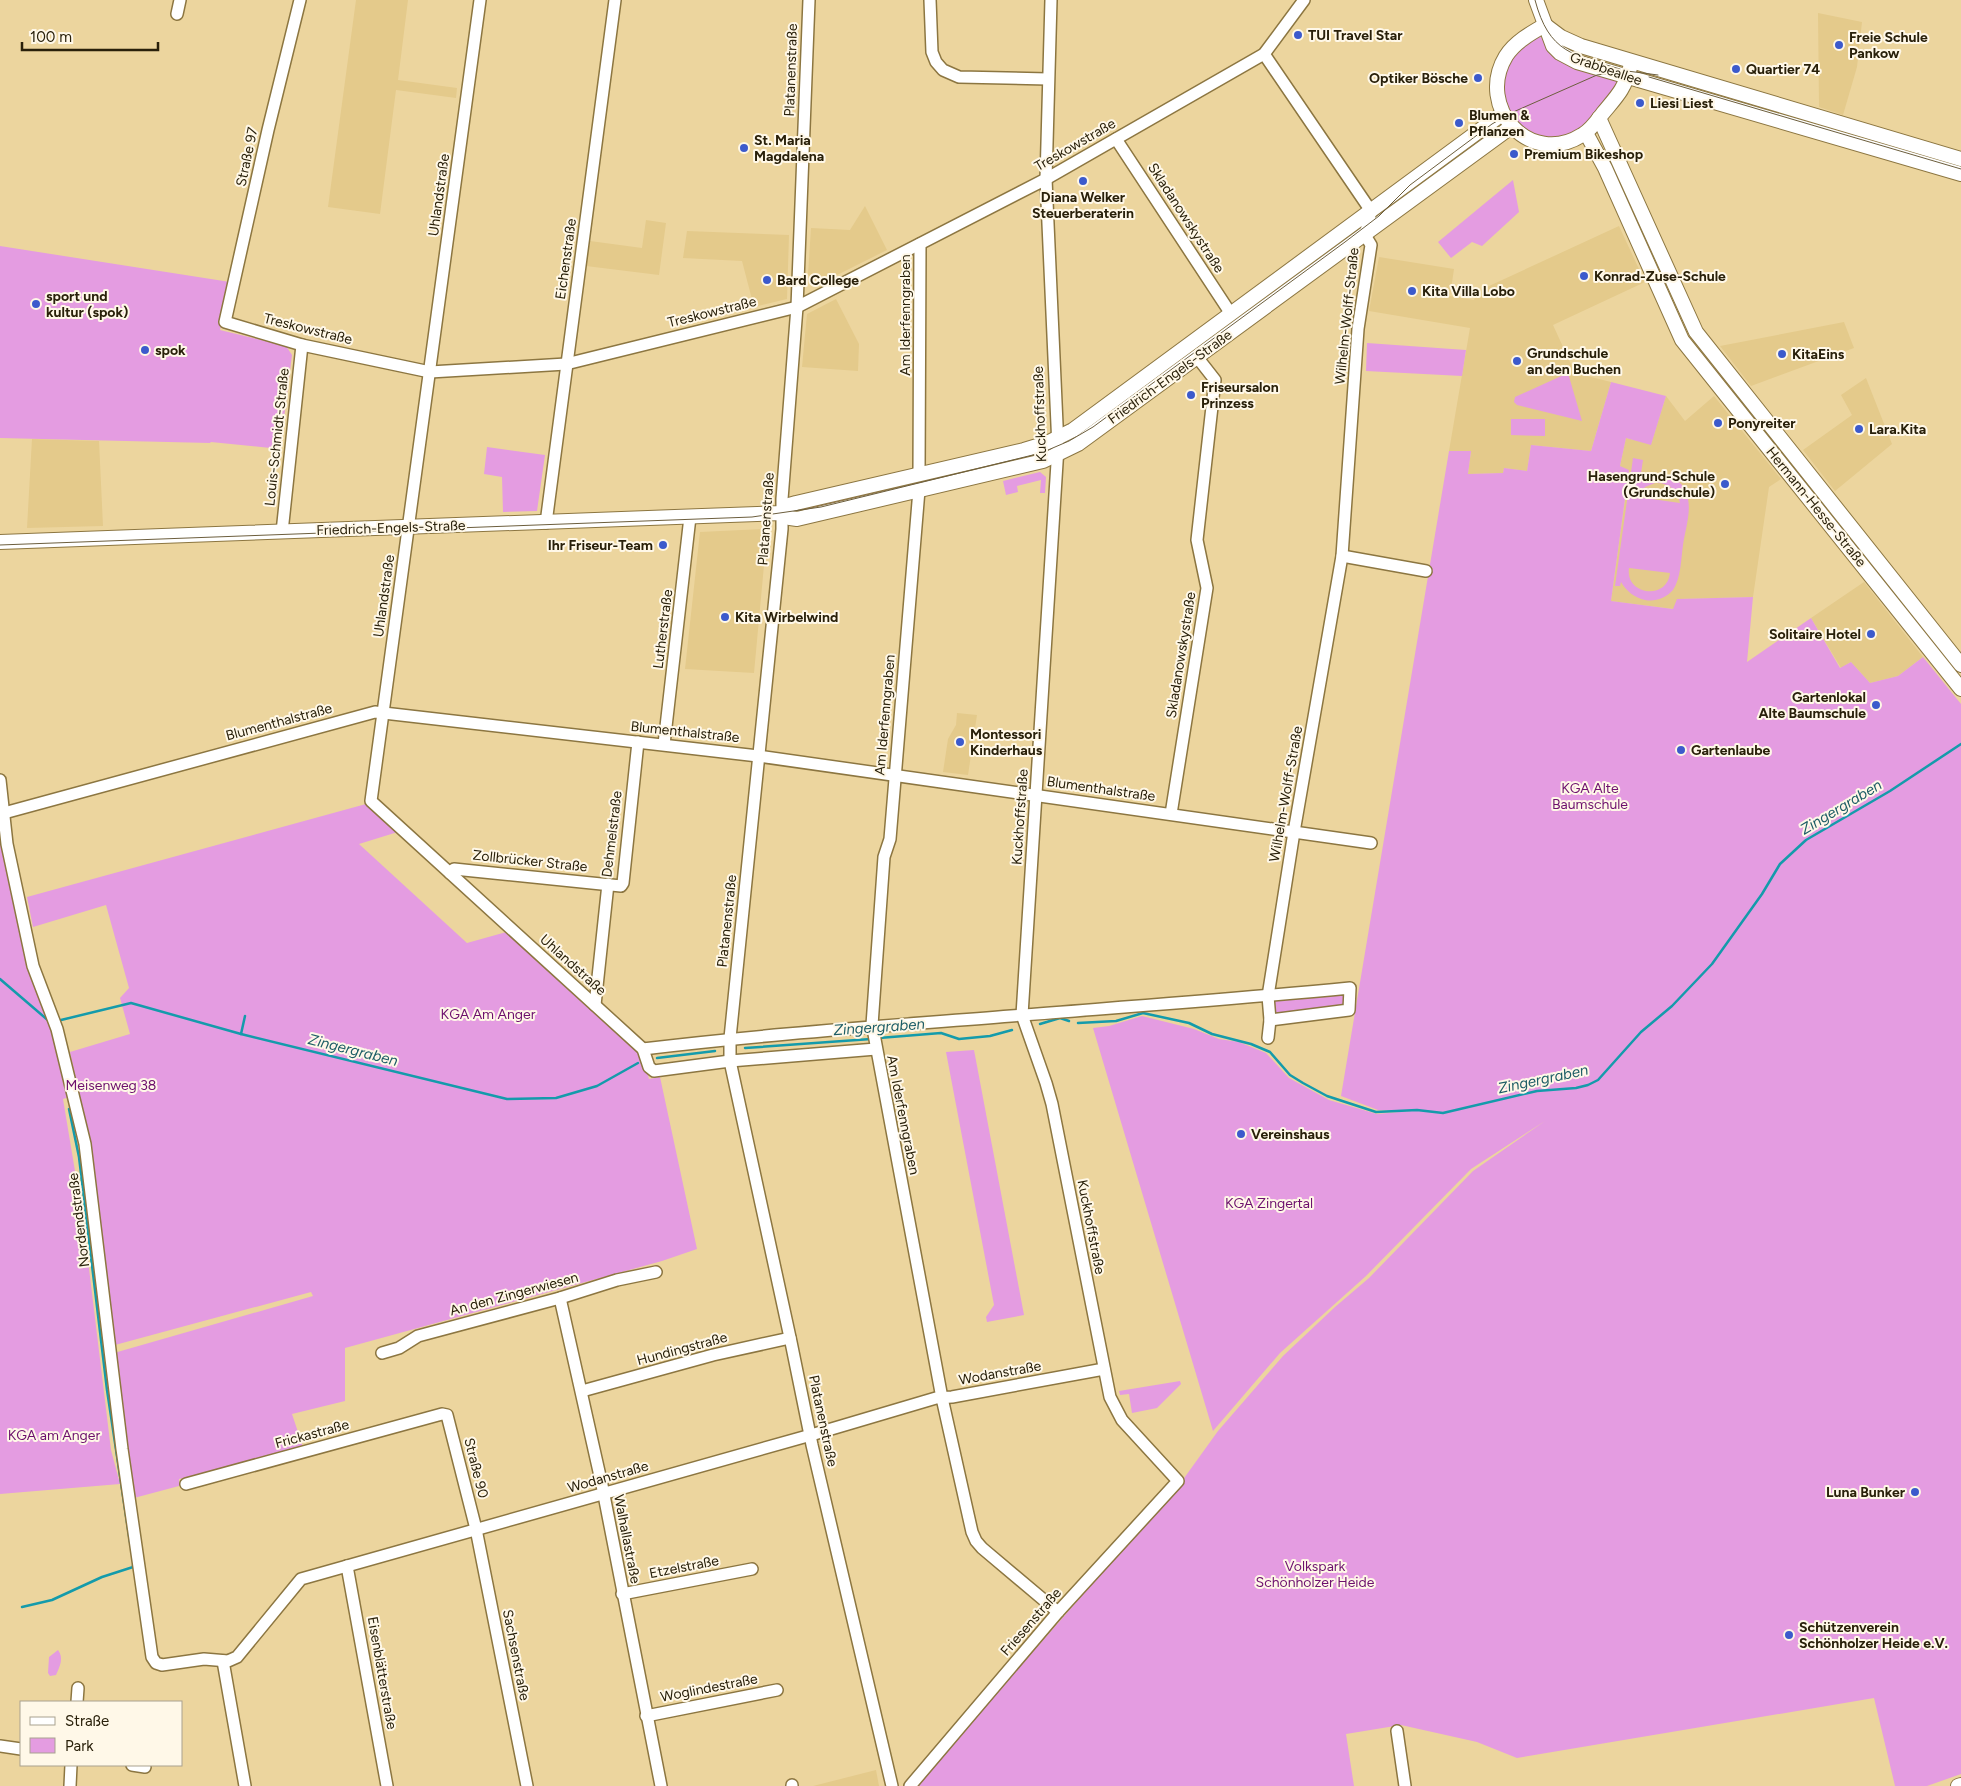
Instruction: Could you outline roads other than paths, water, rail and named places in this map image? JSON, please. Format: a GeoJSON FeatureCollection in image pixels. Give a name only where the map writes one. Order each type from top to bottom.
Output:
{"type":"FeatureCollection","features":[{"type":"Feature","properties":{"kind":"main road"},"geometry":{"type":"LineString","coordinates":[[1536,0],[1545,25],[1512,48],[1504,62],[1498,82],[1502,114],[1511,127],[1529,139],[1548,144],[1568,142],[1586,132],[1624,88],[1632,62]]}},
{"type":"Feature","properties":{"kind":"main road","name":"Grabbeallee"},"geometry":{"type":"LineString","coordinates":[[1545,25],[1573,43],[1961,159]]}},
{"type":"Feature","properties":{"kind":"main road","name":"Grabbeallee"},"geometry":{"type":"LineString","coordinates":[[1545,25],[1551,44],[1560,53],[1577,62],[1961,174]]}},
{"type":"Feature","properties":{"kind":"main road","name":"Friedrich-Engels-Straße"},"geometry":{"type":"LineString","coordinates":[[782,514],[788,506],[796,503],[1024,450],[1058,438],[1073,430],[1502,114]]}},
{"type":"Feature","properties":{"kind":"main road","name":"Hermann-Hesse-Straße"},"geometry":{"type":"LineString","coordinates":[[1599,118],[1696,332],[1961,665]]}},
{"type":"Feature","properties":{"kind":"main road","name":"Friedrich-Engels-Straße"},"geometry":{"type":"LineString","coordinates":[[0,542],[782,514],[797,519],[1029,465],[1057,455],[1078,444],[1511,127]]}},
{"type":"Feature","properties":{"kind":"main road","name":"Hermann-Hesse-Straße"},"geometry":{"type":"LineString","coordinates":[[1586,132],[1605,168],[1682,340],[1961,689]]}},
{"type":"Feature","properties":{"kind":"street"},"geometry":{"type":"LineString","coordinates":[[177,14],[180,0]]}},
{"type":"Feature","properties":{"kind":"street","name":"Straße 97"},"geometry":{"type":"LineString","coordinates":[[225,322],[268,130],[300,0]]}},
{"type":"Feature","properties":{"kind":"street","name":"Uhlandstraße"},"geometry":{"type":"LineString","coordinates":[[480,0],[371,801],[644,1051]]}},
{"type":"Feature","properties":{"kind":"street","name":"Eichenstraße"},"geometry":{"type":"LineString","coordinates":[[546,522],[615,0]]}},
{"type":"Feature","properties":{"kind":"street","name":"Platanenstraße"},"geometry":{"type":"LineString","coordinates":[[730,1038],[782,529],[797,306],[809,0]]}},
{"type":"Feature","properties":{"kind":"street"},"geometry":{"type":"LineString","coordinates":[[930,0],[932,52],[936,62],[943,70],[959,77],[1048,79]]}},
{"type":"Feature","properties":{"kind":"street","name":"Kuckhoffstraße"},"geometry":{"type":"LineString","coordinates":[[1051,0],[1046,179],[1058,438],[1022,1015],[1052,1104],[1110,1397],[1116,1412],[1130,1430],[1178,1481]]}},
{"type":"Feature","properties":{"kind":"street","name":"Treskowstraße"},"geometry":{"type":"LineString","coordinates":[[225,322],[302,345],[430,372],[566,364],[797,306],[1046,179],[1264,54],[1304,0]]}},
{"type":"Feature","properties":{"kind":"street"},"geometry":{"type":"LineString","coordinates":[[1264,54],[1371,211]]}},
{"type":"Feature","properties":{"kind":"street","name":"Skladanowskystraße"},"geometry":{"type":"LineString","coordinates":[[1116,139],[1230,314]]}},
{"type":"Feature","properties":{"kind":"street","name":"Wilhelm-Wolff-Straße"},"geometry":{"type":"LineString","coordinates":[[1268,1038],[1270,1020],[1268,996],[1294,832],[1342,556],[1348,500],[1358,329],[1370,245],[1365,235],[1371,211]]}},
{"type":"Feature","properties":{"kind":"street","name":"Am Iderfenngraben"},"geometry":{"type":"LineString","coordinates":[[919,475],[920,244]]}},
{"type":"Feature","properties":{"kind":"street","name":"Louis-Schmidt-Straße"},"geometry":{"type":"LineString","coordinates":[[282,532],[302,345]]}},
{"type":"Feature","properties":{"kind":"street","name":"Skladanowskystraße"},"geometry":{"type":"LineString","coordinates":[[1171,814],[1207,588],[1197,540],[1215,380],[1197,357]]}},
{"type":"Feature","properties":{"kind":"street","name":"Am Iderfenngraben"},"geometry":{"type":"LineString","coordinates":[[919,490],[890,839],[884,857],[874,1038],[942,1398],[972,1532],[976,1541],[1058,1612]]}},
{"type":"Feature","properties":{"kind":"street","name":"Lutherstraße"},"geometry":{"type":"LineString","coordinates":[[664,744],[690,518]]}},
{"type":"Feature","properties":{"kind":"street"},"geometry":{"type":"LineString","coordinates":[[1342,556],[1426,571]]}},
{"type":"Feature","properties":{"kind":"street","name":"Blumenthalstraße"},"geometry":{"type":"LineString","coordinates":[[4,813],[375,712],[664,744],[895,774],[1371,843]]}},
{"type":"Feature","properties":{"kind":"street","name":"Dehmelstraße"},"geometry":{"type":"LineString","coordinates":[[595,1005],[608,884],[621,886],[623,883],[638,742]]}},
{"type":"Feature","properties":{"kind":"street","name":"Nordendstraße"},"geometry":{"type":"LineString","coordinates":[[0,780],[7,844],[33,966],[57,1029],[85,1144],[122,1449],[152,1657],[156,1663],[162,1665],[204,1659],[223,1661]]}},
{"type":"Feature","properties":{"kind":"street","name":"Zollbrücker Straße"},"geometry":{"type":"LineString","coordinates":[[450,873],[454,868],[608,884]]}},
{"type":"Feature","properties":{"kind":"street"},"geometry":{"type":"LineString","coordinates":[[874,1038],[730,1038],[644,1051],[649,1067],[654,1072],[730,1061],[1022,1015],[1350,988],[1349,1010],[1270,1020]]}},
{"type":"Feature","properties":{"kind":"street"},"geometry":{"type":"LineString","coordinates":[[730,1038],[730,1061]]}},
{"type":"Feature","properties":{"kind":"street","name":"Platanenstraße"},"geometry":{"type":"LineString","coordinates":[[730,1061],[811,1435],[892,1786]]}},
{"type":"Feature","properties":{"kind":"street","name":"An den Zingerwiesen"},"geometry":{"type":"LineString","coordinates":[[382,1353],[399,1348],[418,1336],[560,1298],[617,1280],[656,1272]]}},
{"type":"Feature","properties":{"kind":"street","name":"Walhallastraße"},"geometry":{"type":"LineString","coordinates":[[560,1298],[582,1391],[661,1786]]}},
{"type":"Feature","properties":{"kind":"street","name":"Hundingstraße"},"geometry":{"type":"LineString","coordinates":[[582,1391],[713,1355],[790,1338]]}},
{"type":"Feature","properties":{"kind":"street","name":"Wodanstraße"},"geometry":{"type":"LineString","coordinates":[[223,1661],[237,1657],[300,1580],[936,1398],[1104,1369]]}},
{"type":"Feature","properties":{"kind":"street","name":"Frickastraße"},"geometry":{"type":"LineString","coordinates":[[186,1484],[446,1414]]}},
{"type":"Feature","properties":{"kind":"street","name":"Straße 90"},"geometry":{"type":"LineString","coordinates":[[446,1414],[476,1529]]}},
{"type":"Feature","properties":{"kind":"street","name":"Friesenstraße"},"geometry":{"type":"LineString","coordinates":[[910,1786],[1058,1612],[1178,1481]]}},
{"type":"Feature","properties":{"kind":"street","name":"Sachsenstraße"},"geometry":{"type":"LineString","coordinates":[[476,1529],[527,1786]]}},
{"type":"Feature","properties":{"kind":"street","name":"Eisenblätterstraße"},"geometry":{"type":"LineString","coordinates":[[347,1566],[387,1786]]}},
{"type":"Feature","properties":{"kind":"street","name":"Etzelstraße"},"geometry":{"type":"LineString","coordinates":[[622,1594],[752,1569]]}},
{"type":"Feature","properties":{"kind":"street"},"geometry":{"type":"LineString","coordinates":[[223,1661],[245,1786]]}},
{"type":"Feature","properties":{"kind":"street"},"geometry":{"type":"LineString","coordinates":[[77,1701],[78,1688]]}},
{"type":"Feature","properties":{"kind":"street","name":"Woglindestraße"},"geometry":{"type":"LineString","coordinates":[[646,1716],[777,1690]]}},
{"type":"Feature","properties":{"kind":"street"},"geometry":{"type":"LineString","coordinates":[[1397,1731],[1405,1786]]}},
{"type":"Feature","properties":{"kind":"street"},"geometry":{"type":"LineString","coordinates":[[0,1746],[20,1749]]}},
{"type":"Feature","properties":{"kind":"street"},"geometry":{"type":"LineString","coordinates":[[70,1786],[71,1766]]}},
{"type":"Feature","properties":{"kind":"waterway","name":"Zingergraben"},"geometry":{"type":"LineString","coordinates":[[1078,1023],[1116,1021],[1143,1013],[1189,1023],[1212,1034],[1251,1044],[1270,1052],[1290,1075],[1303,1083],[1327,1096],[1376,1112],[1417,1110],[1443,1113],[1537,1091],[1576,1088],[1588,1085],[1598,1080],[1641,1032],[1672,1006],[1712,964],[1762,894],[1780,864],[1806,840],[1890,791],[1961,744]]}},
{"type":"Feature","properties":{"kind":"waterway","name":"Zingergraben"},"geometry":{"type":"LineString","coordinates":[[0,979],[50,1022]]}},
{"type":"Feature","properties":{"kind":"waterway","name":"Zingergraben"},"geometry":{"type":"LineString","coordinates":[[61,1020],[131,1003],[241,1034],[507,1099],[556,1098],[597,1086],[638,1063]]}},
{"type":"Feature","properties":{"kind":"waterway"},"geometry":{"type":"LineString","coordinates":[[241,1034],[245,1016]]}},
{"type":"Feature","properties":{"kind":"waterway","name":"Zingergraben"},"geometry":{"type":"LineString","coordinates":[[1040,1024],[1060,1018],[1069,1021]]}},
{"type":"Feature","properties":{"kind":"waterway","name":"Zingergraben"},"geometry":{"type":"LineString","coordinates":[[879,1038],[941,1033],[959,1039],[990,1036],[1012,1030]]}},
{"type":"Feature","properties":{"kind":"waterway","name":"Zingergraben"},"geometry":{"type":"LineString","coordinates":[[745,1048],[871,1039]]}},
{"type":"Feature","properties":{"kind":"waterway","name":"Zingergraben"},"geometry":{"type":"LineString","coordinates":[[657,1058],[715,1051]]}},
{"type":"Feature","properties":{"kind":"waterway"},"geometry":{"type":"LineString","coordinates":[[69,1109],[79,1157],[107,1390],[130,1542]]}},
{"type":"Feature","properties":{"kind":"waterway"},"geometry":{"type":"LineString","coordinates":[[22,1607],[52,1600],[102,1577],[133,1567],[133,1565]]}},
{"type":"Feature","properties":{"kind":"tram line"},"geometry":{"type":"LineString","coordinates":[[1535,0],[1548,31],[1565,49],[1589,60],[1620,69]]}},
{"type":"Feature","properties":{"kind":"tram line"},"geometry":{"type":"LineString","coordinates":[[0,545],[752,517],[821,507],[1041,453],[1069,441],[1093,427],[1345,242],[1379,216],[1410,185],[1492,124],[1511,113],[1597,75],[1627,71],[1658,75]]}},
{"type":"Feature","properties":{"kind":"tram line"},"geometry":{"type":"LineString","coordinates":[[1649,77],[1961,169]]}},
{"type":"Feature","properties":{"kind":"place","name":"TUI Travel Star"},"geometry":{"type":"Point","coordinates":[1298,35]}},
{"type":"Feature","properties":{"kind":"place","name":"Freie Schule Pankow"},"geometry":{"type":"Point","coordinates":[1839,45]}},
{"type":"Feature","properties":{"kind":"place","name":"Quartier 74"},"geometry":{"type":"Point","coordinates":[1736,69]}},
{"type":"Feature","properties":{"kind":"place","name":"Optiker Bösche"},"geometry":{"type":"Point","coordinates":[1478,78]}},
{"type":"Feature","properties":{"kind":"place","name":"Liesi Liest"},"geometry":{"type":"Point","coordinates":[1640,103]}},
{"type":"Feature","properties":{"kind":"place","name":"Blumen & Pflanzen"},"geometry":{"type":"Point","coordinates":[1459,123]}},
{"type":"Feature","properties":{"kind":"place","name":"St. Maria Magdalena"},"geometry":{"type":"Point","coordinates":[744,148]}},
{"type":"Feature","properties":{"kind":"place","name":"Premium Bikeshop"},"geometry":{"type":"Point","coordinates":[1514,154]}},
{"type":"Feature","properties":{"kind":"place","name":"Diana Welker Steuerberaterin"},"geometry":{"type":"Point","coordinates":[1083,181]}},
{"type":"Feature","properties":{"kind":"place","name":"Konrad-Zuse-Schule"},"geometry":{"type":"Point","coordinates":[1584,276]}},
{"type":"Feature","properties":{"kind":"place","name":"Bard College"},"geometry":{"type":"Point","coordinates":[767,280]}},
{"type":"Feature","properties":{"kind":"place","name":"Kita Villa Lobo"},"geometry":{"type":"Point","coordinates":[1412,291]}},
{"type":"Feature","properties":{"kind":"place","name":"sport und kultur (spok)"},"geometry":{"type":"Point","coordinates":[36,304]}},
{"type":"Feature","properties":{"kind":"place","name":"spok"},"geometry":{"type":"Point","coordinates":[145,350]}},
{"type":"Feature","properties":{"kind":"place","name":"KitaEins"},"geometry":{"type":"Point","coordinates":[1782,354]}},
{"type":"Feature","properties":{"kind":"place","name":"Grundschule an den Buchen"},"geometry":{"type":"Point","coordinates":[1517,361]}},
{"type":"Feature","properties":{"kind":"place","name":"Friseursalon Prinzess"},"geometry":{"type":"Point","coordinates":[1191,395]}},
{"type":"Feature","properties":{"kind":"place","name":"Ponyreiter"},"geometry":{"type":"Point","coordinates":[1718,423]}},
{"type":"Feature","properties":{"kind":"place","name":"Lara.Kita"},"geometry":{"type":"Point","coordinates":[1859,429]}},
{"type":"Feature","properties":{"kind":"place","name":"Hasengrund-Schule (Grundschule)"},"geometry":{"type":"Point","coordinates":[1725,484]}},
{"type":"Feature","properties":{"kind":"place","name":"Ihr Friseur-Team"},"geometry":{"type":"Point","coordinates":[663,545]}},
{"type":"Feature","properties":{"kind":"place","name":"Kita Wirbelwind"},"geometry":{"type":"Point","coordinates":[725,617]}},
{"type":"Feature","properties":{"kind":"place","name":"Solitaire Hotel"},"geometry":{"type":"Point","coordinates":[1871,634]}},
{"type":"Feature","properties":{"kind":"place","name":"Gartenlokal Alte Baumschule"},"geometry":{"type":"Point","coordinates":[1876,705]}},
{"type":"Feature","properties":{"kind":"place","name":"Montessori Kinderhaus"},"geometry":{"type":"Point","coordinates":[960,742]}},
{"type":"Feature","properties":{"kind":"place","name":"Gartenlaube"},"geometry":{"type":"Point","coordinates":[1681,750]}},
{"type":"Feature","properties":{"kind":"place","name":"Vereinshaus"},"geometry":{"type":"Point","coordinates":[1241,1134]}},
{"type":"Feature","properties":{"kind":"place","name":"Luna Bunker"},"geometry":{"type":"Point","coordinates":[1915,1492]}},
{"type":"Feature","properties":{"kind":"place","name":"Schützenverein Schönholzer Heide e.V."},"geometry":{"type":"Point","coordinates":[1789,1635]}},
{"type":"Feature","properties":{"kind":"park label","name":"KGA Alte Baumschule"},"geometry":{"type":"Point","coordinates":[1590,796]}},
{"type":"Feature","properties":{"kind":"park label","name":"KGA Am Anger"},"geometry":{"type":"Point","coordinates":[488,1014]}},
{"type":"Feature","properties":{"kind":"park label","name":"Meisenweg 38"},"geometry":{"type":"Point","coordinates":[111,1085]}},
{"type":"Feature","properties":{"kind":"park label","name":"KGA Zingertal"},"geometry":{"type":"Point","coordinates":[1269,1203]}},
{"type":"Feature","properties":{"kind":"park label","name":"KGA am Anger"},"geometry":{"type":"Point","coordinates":[54,1435]}},
{"type":"Feature","properties":{"kind":"park label","name":"Volkspark Schönholzer Heide"},"geometry":{"type":"Point","coordinates":[1315,1574]}}]}
